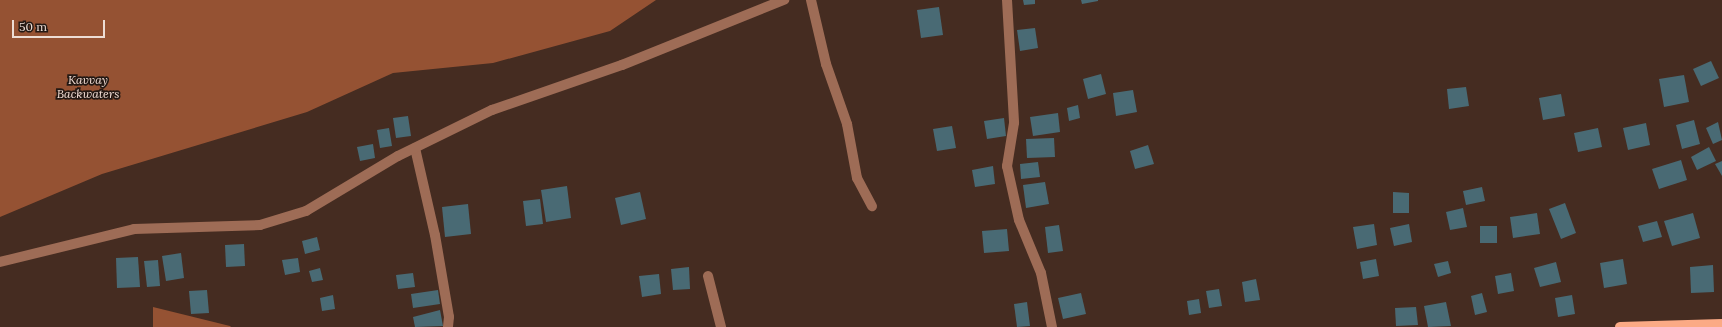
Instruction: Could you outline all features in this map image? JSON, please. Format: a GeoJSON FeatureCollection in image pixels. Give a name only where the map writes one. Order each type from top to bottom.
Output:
{"type":"FeatureCollection","features":[{"type":"Feature","properties":{"kind":"main road"},"geometry":{"type":"LineString","coordinates":[[1620,327],[1722,324]]}},
{"type":"Feature","properties":{"kind":"street"},"geometry":{"type":"LineString","coordinates":[[0,262],[134,229],[260,225],[306,212],[415,148],[492,110],[622,65],[784,0]]}},
{"type":"Feature","properties":{"kind":"street"},"geometry":{"type":"LineString","coordinates":[[811,0],[826,64],[847,124],[857,178],[872,206]]}},
{"type":"Feature","properties":{"kind":"street"},"geometry":{"type":"LineString","coordinates":[[1007,0],[1014,123],[1007,166],[1019,220],[1041,273],[1052,327]]}},
{"type":"Feature","properties":{"kind":"street"},"geometry":{"type":"LineString","coordinates":[[415,148],[435,235],[449,317],[448,327]]}},
{"type":"Feature","properties":{"kind":"street"},"geometry":{"type":"LineString","coordinates":[[708,276],[721,327]]}},
{"type":"Feature","properties":{"kind":"water","name":"Kavvay Backwaters"},"geometry":{"type":"Polygon","coordinates":[[[0,0],[656,0],[610,31],[493,63],[393,73],[307,112],[102,174],[0,217],[0,0]]]}},
{"type":"Feature","properties":{"kind":"water"},"geometry":{"type":"Polygon","coordinates":[[[153,307],[230,326],[231,327],[153,327],[153,307]]]}},
{"type":"Feature","properties":{"kind":"building"},"geometry":{"type":"Polygon","coordinates":[[[1023,0],[1035,0],[1035,4],[1024,5],[1023,0]]]}},
{"type":"Feature","properties":{"kind":"building"},"geometry":{"type":"Polygon","coordinates":[[[1081,0],[1098,0],[1098,1],[1082,4],[1081,0]]]}},
{"type":"Feature","properties":{"kind":"building"},"geometry":{"type":"Polygon","coordinates":[[[939,7],[943,35],[921,38],[917,10],[939,7]]]}},
{"type":"Feature","properties":{"kind":"building"},"geometry":{"type":"Polygon","coordinates":[[[1035,28],[1038,48],[1020,51],[1017,30],[1035,28]]]}},
{"type":"Feature","properties":{"kind":"building"},"geometry":{"type":"Polygon","coordinates":[[[1711,61],[1719,78],[1701,86],[1693,69],[1711,61]]]}},
{"type":"Feature","properties":{"kind":"building"},"geometry":{"type":"Polygon","coordinates":[[[1101,74],[1106,94],[1088,99],[1083,79],[1101,74]]]}},
{"type":"Feature","properties":{"kind":"building"},"geometry":{"type":"Polygon","coordinates":[[[1684,75],[1689,102],[1664,107],[1659,79],[1684,75]]]}},
{"type":"Feature","properties":{"kind":"building"},"geometry":{"type":"Polygon","coordinates":[[[1466,87],[1469,106],[1449,109],[1447,89],[1466,87]]]}},
{"type":"Feature","properties":{"kind":"building"},"geometry":{"type":"Polygon","coordinates":[[[1133,90],[1137,112],[1116,116],[1113,93],[1133,90]]]}},
{"type":"Feature","properties":{"kind":"building"},"geometry":{"type":"Polygon","coordinates":[[[1561,94],[1565,116],[1543,120],[1539,98],[1561,94]]]}},
{"type":"Feature","properties":{"kind":"building"},"geometry":{"type":"Polygon","coordinates":[[[1078,105],[1080,118],[1069,121],[1067,108],[1078,105]]]}},
{"type":"Feature","properties":{"kind":"building"},"geometry":{"type":"Polygon","coordinates":[[[1058,113],[1060,132],[1033,136],[1030,117],[1058,113]]]}},
{"type":"Feature","properties":{"kind":"building"},"geometry":{"type":"Polygon","coordinates":[[[408,116],[411,136],[396,138],[393,118],[408,116]]]}},
{"type":"Feature","properties":{"kind":"building"},"geometry":{"type":"Polygon","coordinates":[[[1004,118],[1006,136],[987,139],[984,121],[1004,118]]]}},
{"type":"Feature","properties":{"kind":"building"},"geometry":{"type":"Polygon","coordinates":[[[1694,120],[1700,144],[1682,149],[1676,125],[1694,120]]]}},
{"type":"Feature","properties":{"kind":"building"},"geometry":{"type":"Polygon","coordinates":[[[1718,122],[1722,140],[1713,144],[1706,128],[1718,122]]]}},
{"type":"Feature","properties":{"kind":"building"},"geometry":{"type":"Polygon","coordinates":[[[1646,123],[1650,145],[1628,150],[1623,128],[1646,123]]]}},
{"type":"Feature","properties":{"kind":"building"},"geometry":{"type":"Polygon","coordinates":[[[952,126],[956,148],[937,151],[933,129],[952,126]]]}},
{"type":"Feature","properties":{"kind":"building"},"geometry":{"type":"Polygon","coordinates":[[[389,128],[392,146],[380,148],[377,130],[389,128]]]}},
{"type":"Feature","properties":{"kind":"building"},"geometry":{"type":"Polygon","coordinates":[[[1598,128],[1602,147],[1578,152],[1574,133],[1598,128]]]}},
{"type":"Feature","properties":{"kind":"building"},"geometry":{"type":"Polygon","coordinates":[[[1054,138],[1055,157],[1027,158],[1026,139],[1054,138]]]}},
{"type":"Feature","properties":{"kind":"building"},"geometry":{"type":"Polygon","coordinates":[[[373,144],[375,158],[360,161],[357,147],[373,144]]]}},
{"type":"Feature","properties":{"kind":"building"},"geometry":{"type":"Polygon","coordinates":[[[1148,145],[1154,164],[1135,169],[1130,151],[1148,145]]]}},
{"type":"Feature","properties":{"kind":"building"},"geometry":{"type":"Polygon","coordinates":[[[1709,147],[1716,161],[1697,170],[1691,157],[1709,147]]]}},
{"type":"Feature","properties":{"kind":"building"},"geometry":{"type":"Polygon","coordinates":[[[1681,160],[1687,180],[1659,189],[1652,169],[1681,160]]]}},
{"type":"Feature","properties":{"kind":"building"},"geometry":{"type":"Polygon","coordinates":[[[1722,161],[1722,176],[1715,164],[1722,161]]]}},
{"type":"Feature","properties":{"kind":"building"},"geometry":{"type":"Polygon","coordinates":[[[1038,162],[1040,177],[1021,179],[1020,164],[1038,162]]]}},
{"type":"Feature","properties":{"kind":"building"},"geometry":{"type":"Polygon","coordinates":[[[993,166],[995,184],[975,187],[972,170],[993,166]]]}},
{"type":"Feature","properties":{"kind":"building"},"geometry":{"type":"Polygon","coordinates":[[[1045,182],[1049,204],[1026,208],[1023,185],[1045,182]]]}},
{"type":"Feature","properties":{"kind":"building"},"geometry":{"type":"Polygon","coordinates":[[[567,186],[571,218],[546,222],[541,190],[567,186]]]}},
{"type":"Feature","properties":{"kind":"building"},"geometry":{"type":"Polygon","coordinates":[[[1482,187],[1485,201],[1466,205],[1463,191],[1482,187]]]}},
{"type":"Feature","properties":{"kind":"building"},"geometry":{"type":"Polygon","coordinates":[[[640,192],[646,219],[621,225],[615,198],[640,192]]]}},
{"type":"Feature","properties":{"kind":"building"},"geometry":{"type":"Polygon","coordinates":[[[1393,192],[1409,193],[1409,213],[1393,213],[1393,192]]]}},
{"type":"Feature","properties":{"kind":"building"},"geometry":{"type":"Polygon","coordinates":[[[540,199],[543,224],[526,226],[523,201],[540,199]]]}},
{"type":"Feature","properties":{"kind":"building"},"geometry":{"type":"Polygon","coordinates":[[[1565,203],[1576,233],[1561,239],[1549,209],[1565,203]]]}},
{"type":"Feature","properties":{"kind":"building"},"geometry":{"type":"Polygon","coordinates":[[[468,204],[471,234],[445,237],[442,207],[468,204]]]}},
{"type":"Feature","properties":{"kind":"building"},"geometry":{"type":"Polygon","coordinates":[[[1463,208],[1467,227],[1450,230],[1446,212],[1463,208]]]}},
{"type":"Feature","properties":{"kind":"building"},"geometry":{"type":"Polygon","coordinates":[[[1537,213],[1540,234],[1513,238],[1510,217],[1537,213]]]}},
{"type":"Feature","properties":{"kind":"building"},"geometry":{"type":"Polygon","coordinates":[[[1693,213],[1700,238],[1672,246],[1664,221],[1693,213]]]}},
{"type":"Feature","properties":{"kind":"building"},"geometry":{"type":"Polygon","coordinates":[[[1657,221],[1662,237],[1643,242],[1638,226],[1657,221]]]}},
{"type":"Feature","properties":{"kind":"building"},"geometry":{"type":"Polygon","coordinates":[[[1374,224],[1377,245],[1357,249],[1353,227],[1374,224]]]}},
{"type":"Feature","properties":{"kind":"building"},"geometry":{"type":"Polygon","coordinates":[[[1409,224],[1412,242],[1394,246],[1390,228],[1409,224]]]}},
{"type":"Feature","properties":{"kind":"building"},"geometry":{"type":"Polygon","coordinates":[[[1059,225],[1063,251],[1048,253],[1045,227],[1059,225]]]}},
{"type":"Feature","properties":{"kind":"building"},"geometry":{"type":"Polygon","coordinates":[[[1480,226],[1497,226],[1497,243],[1480,243],[1480,226]]]}},
{"type":"Feature","properties":{"kind":"building"},"geometry":{"type":"Polygon","coordinates":[[[1007,229],[1009,251],[984,253],[982,231],[1007,229]]]}},
{"type":"Feature","properties":{"kind":"building"},"geometry":{"type":"Polygon","coordinates":[[[317,237],[320,250],[305,254],[302,241],[317,237]]]}},
{"type":"Feature","properties":{"kind":"building"},"geometry":{"type":"Polygon","coordinates":[[[244,244],[245,266],[226,267],[225,245],[244,244]]]}},
{"type":"Feature","properties":{"kind":"building"},"geometry":{"type":"Polygon","coordinates":[[[181,253],[184,278],[166,281],[162,256],[181,253]]]}},
{"type":"Feature","properties":{"kind":"building"},"geometry":{"type":"Polygon","coordinates":[[[138,257],[140,287],[117,288],[116,258],[138,257]]]}},
{"type":"Feature","properties":{"kind":"building"},"geometry":{"type":"Polygon","coordinates":[[[298,258],[300,272],[285,275],[282,260],[298,258]]]}},
{"type":"Feature","properties":{"kind":"building"},"geometry":{"type":"Polygon","coordinates":[[[1376,259],[1379,276],[1363,279],[1360,262],[1376,259]]]}},
{"type":"Feature","properties":{"kind":"building"},"geometry":{"type":"Polygon","coordinates":[[[1623,259],[1627,284],[1604,288],[1600,263],[1623,259]]]}},
{"type":"Feature","properties":{"kind":"building"},"geometry":{"type":"Polygon","coordinates":[[[158,260],[160,286],[147,287],[144,261],[158,260]]]}},
{"type":"Feature","properties":{"kind":"building"},"geometry":{"type":"Polygon","coordinates":[[[1448,261],[1451,273],[1438,277],[1434,264],[1448,261]]]}},
{"type":"Feature","properties":{"kind":"building"},"geometry":{"type":"Polygon","coordinates":[[[1556,262],[1561,282],[1540,287],[1534,268],[1556,262]]]}},
{"type":"Feature","properties":{"kind":"building"},"geometry":{"type":"Polygon","coordinates":[[[1713,265],[1714,292],[1691,293],[1690,267],[1713,265]]]}},
{"type":"Feature","properties":{"kind":"building"},"geometry":{"type":"Polygon","coordinates":[[[689,267],[690,289],[673,290],[671,269],[689,267]]]}},
{"type":"Feature","properties":{"kind":"building"},"geometry":{"type":"Polygon","coordinates":[[[320,268],[323,280],[312,282],[309,271],[320,268]]]}},
{"type":"Feature","properties":{"kind":"building"},"geometry":{"type":"Polygon","coordinates":[[[413,273],[415,287],[398,289],[396,275],[413,273]]]}},
{"type":"Feature","properties":{"kind":"building"},"geometry":{"type":"Polygon","coordinates":[[[1511,273],[1514,291],[1498,294],[1495,276],[1511,273]]]}},
{"type":"Feature","properties":{"kind":"building"},"geometry":{"type":"Polygon","coordinates":[[[659,274],[661,294],[642,297],[639,276],[659,274]]]}},
{"type":"Feature","properties":{"kind":"building"},"geometry":{"type":"Polygon","coordinates":[[[1256,279],[1260,300],[1245,302],[1242,282],[1256,279]]]}},
{"type":"Feature","properties":{"kind":"building"},"geometry":{"type":"Polygon","coordinates":[[[1219,289],[1222,306],[1209,308],[1206,291],[1219,289]]]}},
{"type":"Feature","properties":{"kind":"building"},"geometry":{"type":"Polygon","coordinates":[[[207,290],[209,313],[191,314],[189,291],[207,290]]]}},
{"type":"Feature","properties":{"kind":"building"},"geometry":{"type":"Polygon","coordinates":[[[438,290],[440,304],[413,308],[411,294],[438,290]]]}},
{"type":"Feature","properties":{"kind":"building"},"geometry":{"type":"Polygon","coordinates":[[[1081,293],[1086,314],[1063,319],[1058,298],[1081,293]]]}},
{"type":"Feature","properties":{"kind":"building"},"geometry":{"type":"Polygon","coordinates":[[[1482,293],[1487,312],[1475,315],[1471,296],[1482,293]]]}},
{"type":"Feature","properties":{"kind":"building"},"geometry":{"type":"Polygon","coordinates":[[[333,295],[335,309],[322,311],[320,298],[333,295]]]}},
{"type":"Feature","properties":{"kind":"building"},"geometry":{"type":"Polygon","coordinates":[[[1572,295],[1575,314],[1558,317],[1555,298],[1572,295]]]}},
{"type":"Feature","properties":{"kind":"building"},"geometry":{"type":"Polygon","coordinates":[[[1199,299],[1201,313],[1189,315],[1187,301],[1199,299]]]}},
{"type":"Feature","properties":{"kind":"building"},"geometry":{"type":"Polygon","coordinates":[[[1027,302],[1030,326],[1017,327],[1014,304],[1027,302]]]}},
{"type":"Feature","properties":{"kind":"building"},"geometry":{"type":"Polygon","coordinates":[[[1446,302],[1451,326],[1428,327],[1424,306],[1446,302]]]}},
{"type":"Feature","properties":{"kind":"building"},"geometry":{"type":"Polygon","coordinates":[[[1416,307],[1418,325],[1396,326],[1395,308],[1416,307]]]}},
{"type":"Feature","properties":{"kind":"building"},"geometry":{"type":"Polygon","coordinates":[[[440,310],[443,326],[415,327],[413,317],[440,310]]]}}]}
